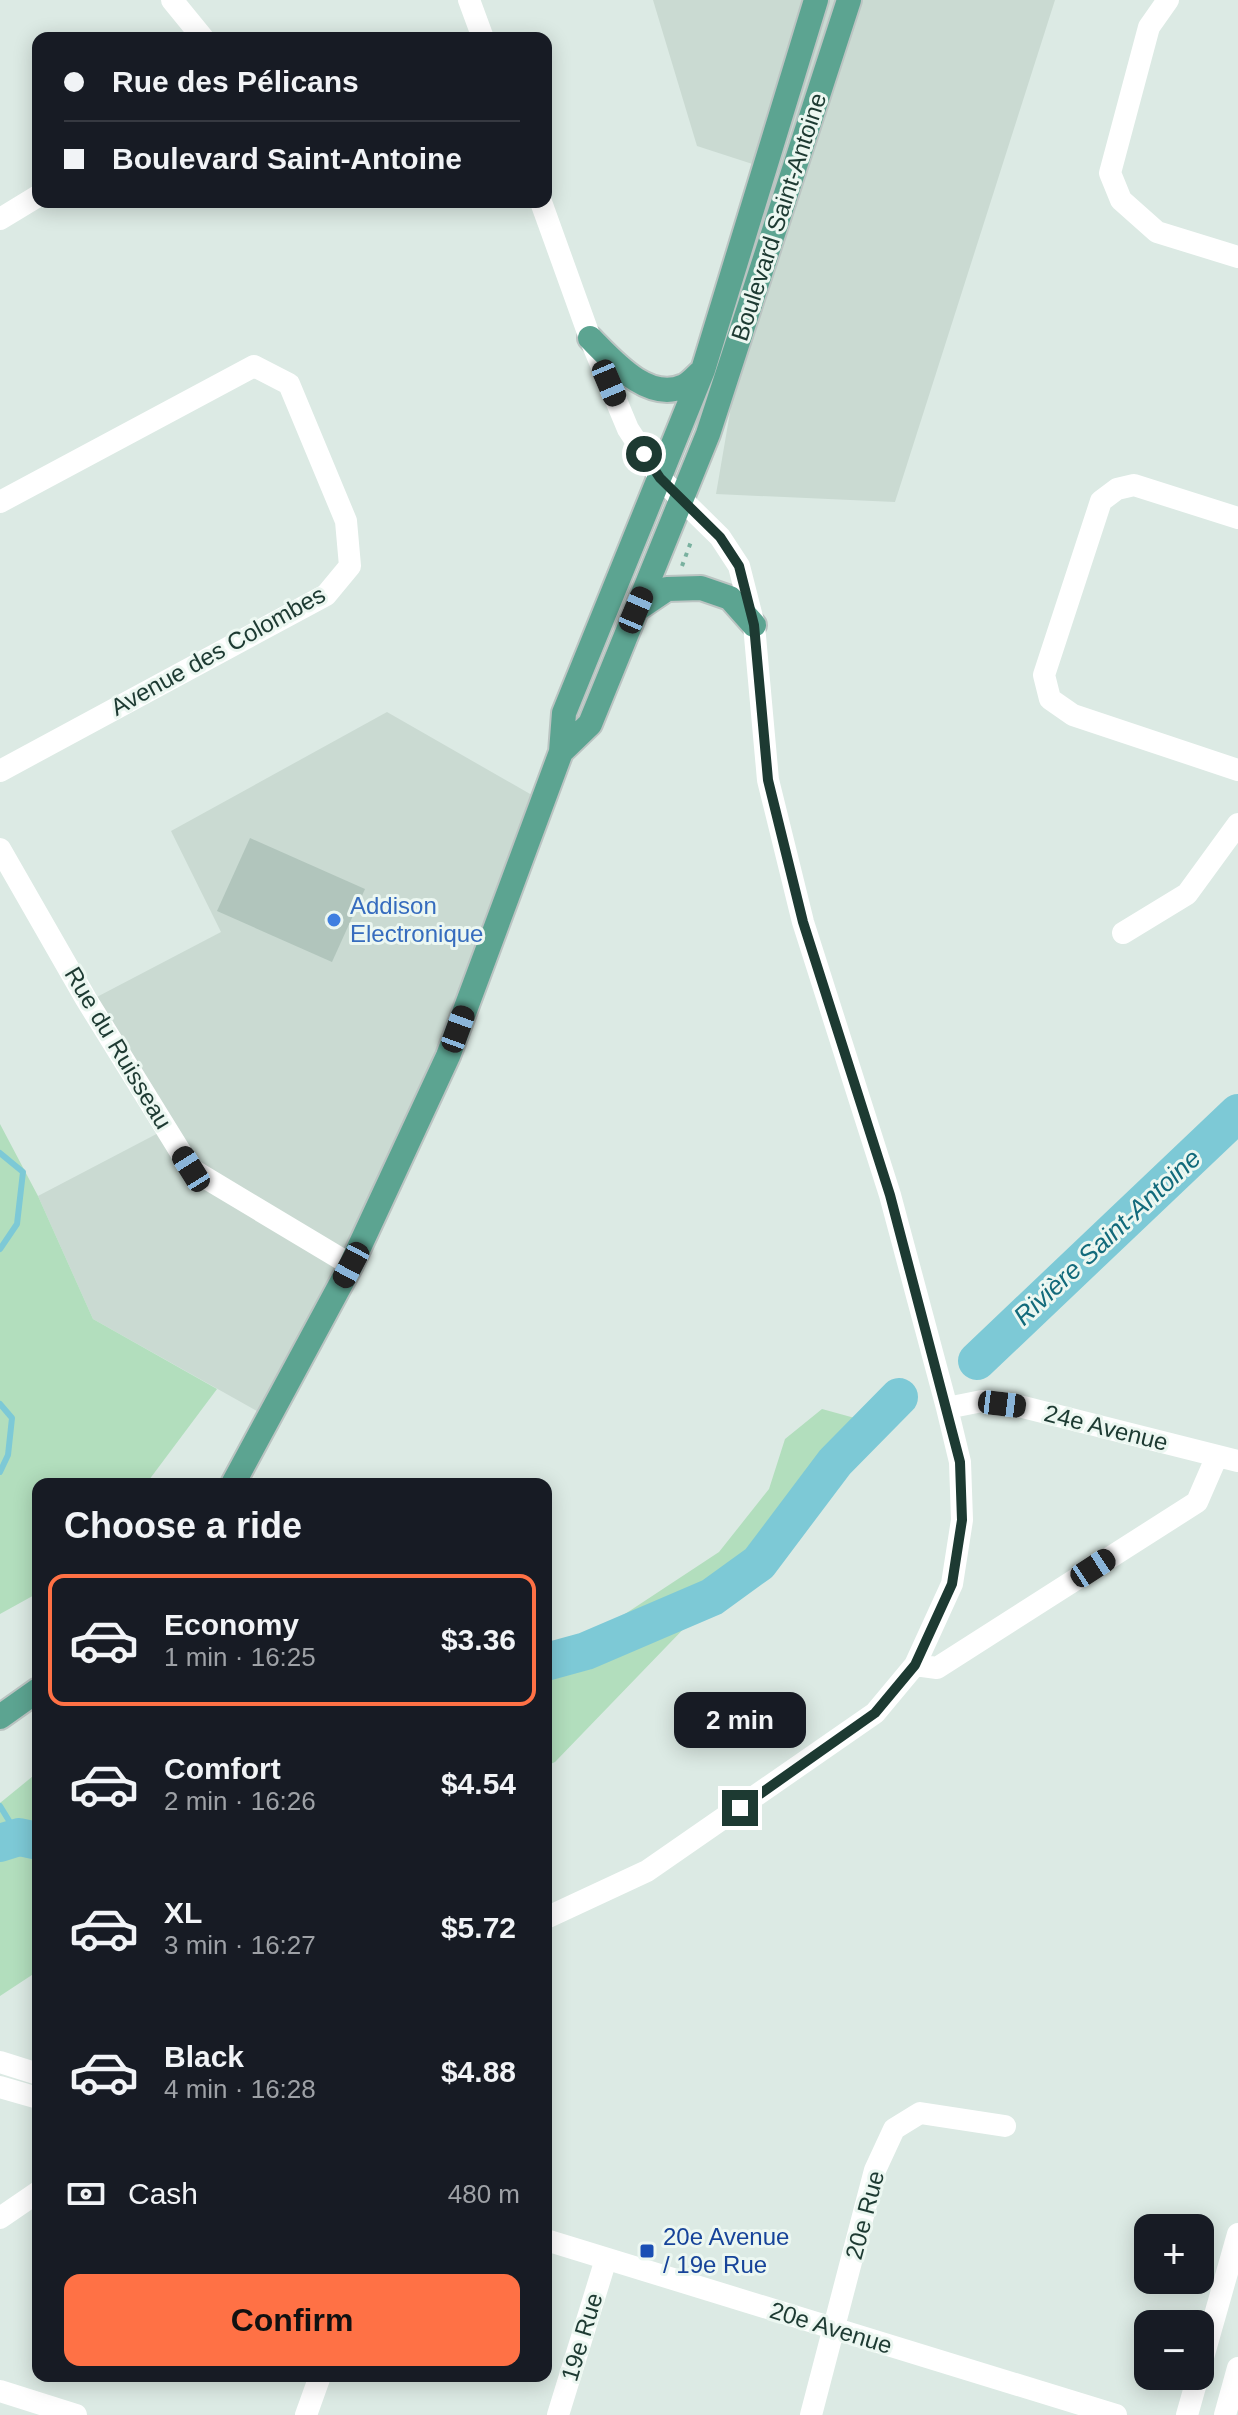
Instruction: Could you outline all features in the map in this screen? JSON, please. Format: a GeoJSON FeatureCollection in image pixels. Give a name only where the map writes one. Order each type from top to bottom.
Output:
{"type":"FeatureCollection","features":[{"type":"Feature","properties":{"kind":"main road","name":"Boulevard Saint-Antoine"},"geometry":{"type":"LineString","coordinates":[[561,752],[564,713],[703,370],[816,0]]}},
{"type":"Feature","properties":{"kind":"main road","name":"Boulevard Saint-Antoine"},"geometry":{"type":"LineString","coordinates":[[561,752],[590,724],[708,434],[849,0]]}},
{"type":"Feature","properties":{"kind":"main road"},"geometry":{"type":"LineString","coordinates":[[590,338],[630,377],[659,388],[684,387],[703,370]]}},
{"type":"Feature","properties":{"kind":"main road"},"geometry":{"type":"LineString","coordinates":[[636,610],[667,589],[701,588],[730,598],[754,625]]}},
{"type":"Feature","properties":{"kind":"main road"},"geometry":{"type":"LineString","coordinates":[[236,1478],[351,1265],[448,1056],[561,752]]}},
{"type":"Feature","properties":{"kind":"main road"},"geometry":{"type":"LineString","coordinates":[[0,1717],[32,1694]]}},
{"type":"Feature","properties":{"kind":"street"},"geometry":{"type":"LineString","coordinates":[[172,0],[198,32]]}},
{"type":"Feature","properties":{"kind":"street"},"geometry":{"type":"LineString","coordinates":[[469,0],[481,32]]}},
{"type":"Feature","properties":{"kind":"street"},"geometry":{"type":"LineString","coordinates":[[1168,0],[1149,27],[1110,173],[1121,200],[1157,232],[1238,257]]}},
{"type":"Feature","properties":{"kind":"street"},"geometry":{"type":"LineString","coordinates":[[0,219],[32,200]]}},
{"type":"Feature","properties":{"kind":"street"},"geometry":{"type":"LineString","coordinates":[[543,208],[590,338],[628,429],[660,478],[720,537],[739,566],[754,625],[768,780],[803,922],[890,1195],[947,1408],[960,1462],[962,1520],[952,1584],[915,1665],[875,1713],[647,1871],[552,1915]]}},
{"type":"Feature","properties":{"kind":"street","name":"Avenue des Colombes"},"geometry":{"type":"LineString","coordinates":[[0,502],[254,366],[289,384],[346,521],[350,566],[326,595],[0,771]]}},
{"type":"Feature","properties":{"kind":"street"},"geometry":{"type":"LineString","coordinates":[[1238,518],[1134,485],[1117,489],[1101,501],[1044,675],[1050,699],[1073,715],[1238,770]]}},
{"type":"Feature","properties":{"kind":"street"},"geometry":{"type":"LineString","coordinates":[[1123,933],[1187,894],[1238,824]]}},
{"type":"Feature","properties":{"kind":"street","name":"Rue du Ruisseau"},"geometry":{"type":"LineString","coordinates":[[0,849],[86,999],[191,1169],[351,1265]]}},
{"type":"Feature","properties":{"kind":"street","name":"24e Avenue"},"geometry":{"type":"LineString","coordinates":[[915,1665],[937,1668],[1197,1502],[1227,1458],[1023,1407],[982,1401],[947,1408]]}},
{"type":"Feature","properties":{"kind":"street"},"geometry":{"type":"LineString","coordinates":[[0,2062],[32,2072]]}},
{"type":"Feature","properties":{"kind":"street"},"geometry":{"type":"LineString","coordinates":[[0,2087],[32,2096]]}},
{"type":"Feature","properties":{"kind":"street","name":"20e Rue"},"geometry":{"type":"LineString","coordinates":[[811,2415],[836,2329],[875,2170],[894,2129],[920,2113],[1005,2126]]}},
{"type":"Feature","properties":{"kind":"street"},"geometry":{"type":"LineString","coordinates":[[0,2218],[32,2196]]}},
{"type":"Feature","properties":{"kind":"street"},"geometry":{"type":"LineString","coordinates":[[1214,2319],[1238,2234]]}},
{"type":"Feature","properties":{"kind":"street","name":"20e Avenue"},"geometry":{"type":"LineString","coordinates":[[552,2242],[1116,2415]]}},
{"type":"Feature","properties":{"kind":"street","name":"19e Rue"},"geometry":{"type":"LineString","coordinates":[[558,2415],[606,2259]]}},
{"type":"Feature","properties":{"kind":"street"},"geometry":{"type":"LineString","coordinates":[[1225,2415],[1238,2368]]}},
{"type":"Feature","properties":{"kind":"street"},"geometry":{"type":"LineString","coordinates":[[306,2415],[318,2382]]}},
{"type":"Feature","properties":{"kind":"street"},"geometry":{"type":"LineString","coordinates":[[1187,2415],[1194,2390]]}},
{"type":"Feature","properties":{"kind":"street"},"geometry":{"type":"LineString","coordinates":[[0,2391],[76,2415]]}},
{"type":"Feature","properties":{"kind":"path"},"geometry":{"type":"LineString","coordinates":[[681,568],[692,539]]}},
{"type":"Feature","properties":{"kind":"shaded area"},"geometry":{"type":"Polygon","coordinates":[[[653,0],[1055,0],[895,502],[716,494],[734,389],[802,180],[697,146],[653,0]]]}},
{"type":"Feature","properties":{"kind":"shaded area"},"geometry":{"type":"Polygon","coordinates":[[[387,712],[551,806],[297,1367],[257,1411],[93,1319],[38,1196],[166,1129],[93,999],[221,932],[171,831],[387,712]]]}},
{"type":"Feature","properties":{"kind":"green space"},"geometry":{"type":"Polygon","coordinates":[[[0,1124],[38,1196],[93,1319],[217,1389],[150,1478],[32,1478],[32,1596],[0,1614],[0,1124]]]}},
{"type":"Feature","properties":{"kind":"green space"},"geometry":{"type":"Polygon","coordinates":[[[822,1409],[862,1420],[777,1532],[552,1763],[552,1662],[719,1552],[769,1489],[785,1439],[822,1409]]]}},
{"type":"Feature","properties":{"kind":"green space"},"geometry":{"type":"Polygon","coordinates":[[[32,1777],[32,1975],[0,1996],[0,1803],[32,1777]]]}},
{"type":"Feature","properties":{"kind":"building"},"geometry":{"type":"Polygon","coordinates":[[[250,838],[365,889],[332,962],[217,911],[250,838]]]}},
{"type":"Feature","properties":{"kind":"waterway","name":"Rivière Saint-Antoine"},"geometry":{"type":"LineString","coordinates":[[977,1361],[1238,1113]]}},
{"type":"Feature","properties":{"kind":"waterway"},"geometry":{"type":"LineString","coordinates":[[0,1153],[23,1172],[17,1224],[0,1249]]}},
{"type":"Feature","properties":{"kind":"waterway","name":"Rivière Saint-Antoine"},"geometry":{"type":"LineString","coordinates":[[552,1660],[586,1651],[712,1597],[759,1563],[835,1462],[899,1397]]}},
{"type":"Feature","properties":{"kind":"waterway"},"geometry":{"type":"LineString","coordinates":[[0,1404],[12,1418],[8,1455],[0,1472]]}},
{"type":"Feature","properties":{"kind":"waterway"},"geometry":{"type":"LineString","coordinates":[[0,1806],[19,1837]]}},
{"type":"Feature","properties":{"kind":"waterway","name":"Rivière Saint-Antoine"},"geometry":{"type":"LineString","coordinates":[[0,1843],[19,1837],[32,1840]]}},
{"type":"Feature","properties":{"kind":"place","name":"Addison Electronique"},"geometry":{"type":"Point","coordinates":[334,920]}},
{"type":"Feature","properties":{"kind":"place","name":"20e Avenue / 19e Rue"},"geometry":{"type":"Point","coordinates":[647,2251]}},
{"type":"Feature","properties":{"kind":"route"},"geometry":{"type":"LineString","coordinates":[[644,454],[660,478],[720,537],[739,566],[754,625],[759,711],[768,780],[803,922],[890,1195],[960,1462],[962,1520],[952,1584],[915,1665],[875,1713],[740,1808]]}}]}
